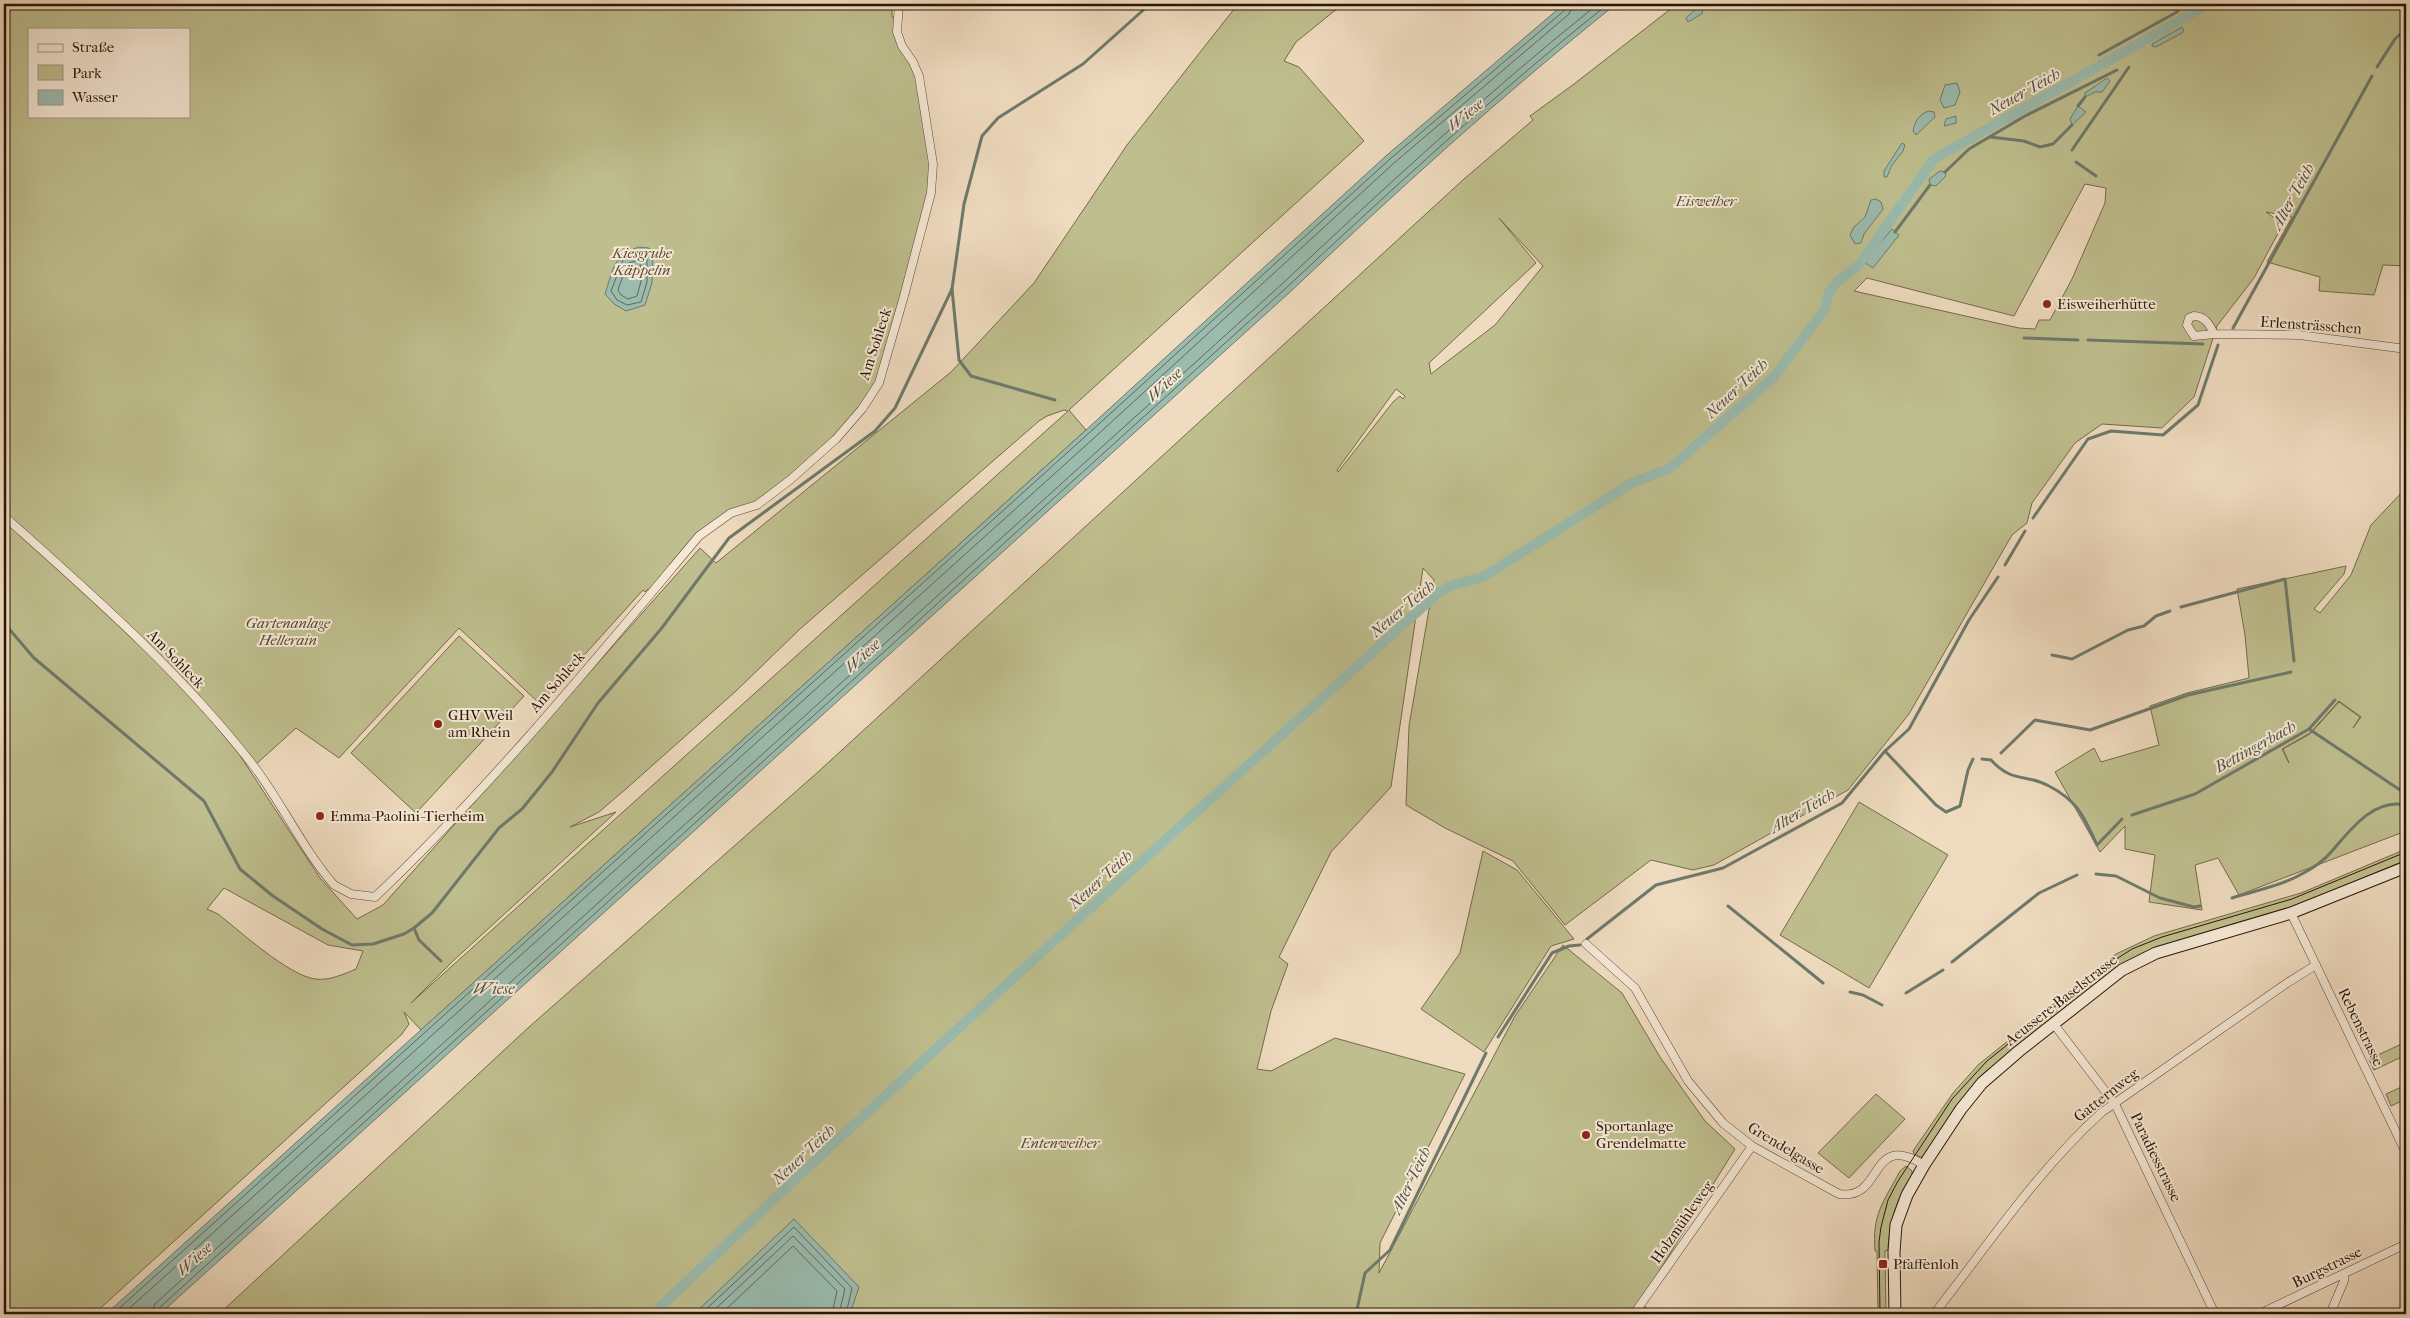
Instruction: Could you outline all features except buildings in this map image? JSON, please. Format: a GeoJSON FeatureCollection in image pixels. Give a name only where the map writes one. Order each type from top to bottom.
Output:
{"type":"FeatureCollection","features":[{"type":"Feature","properties":{"kind":"main road","name":"Aeussere Baselstrasse"},"geometry":{"type":"LineString","coordinates":[[1895,1314],[1894,1252],[1896,1225],[1907,1195],[1924,1165],[1961,1109],[1982,1083],[2053,1023],[2122,970],[2156,953],[2291,913],[2406,867]]}},
{"type":"Feature","properties":{"kind":"street","name":"Am Sohleck"},"geometry":{"type":"LineString","coordinates":[[4,516],[91,593],[182,685],[254,766],[334,885],[351,894],[375,897],[438,833],[537,726],[699,536],[731,514],[757,505],[790,480],[836,439],[862,410],[879,383],[904,296],[930,193],[933,164],[919,76],[899,40],[897,18],[899,4]]}},
{"type":"Feature","properties":{"kind":"street","name":"Erlensträsschen"},"geometry":{"type":"LineString","coordinates":[[2214,334],[2299,335],[2406,348]]}},
{"type":"Feature","properties":{"kind":"street","name":"Rebenstrasse"},"geometry":{"type":"LineString","coordinates":[[2291,913],[2406,1154]]}},
{"type":"Feature","properties":{"kind":"street","name":"Grendelgasse"},"geometry":{"type":"LineString","coordinates":[[1586,944],[1635,988],[1688,1081],[1702,1101],[1723,1123],[1752,1146],[1839,1194],[1847,1196],[1862,1190],[1881,1164],[1890,1156],[1904,1155],[1924,1165]]}},
{"type":"Feature","properties":{"kind":"street","name":"Gatternweg"},"geometry":{"type":"LineString","coordinates":[[1934,1314],[2027,1193],[2065,1147],[2102,1112],[2287,982],[2316,965]]}},
{"type":"Feature","properties":{"kind":"street","name":"Paradiesstrasse"},"geometry":{"type":"LineString","coordinates":[[2053,1023],[2115,1104],[2215,1314]]}},
{"type":"Feature","properties":{"kind":"street","name":"Holzmühleweg"},"geometry":{"type":"LineString","coordinates":[[1634,1314],[1752,1146]]}},
{"type":"Feature","properties":{"kind":"street","name":"Burgstrasse"},"geometry":{"type":"LineString","coordinates":[[2259,1314],[2406,1244]]}},
{"type":"Feature","properties":{"kind":"street"},"geometry":{"type":"LineString","coordinates":[[2330,1314],[2344,1280],[2344,1274]]}},
{"type":"Feature","properties":{"kind":"green space"},"geometry":{"type":"Polygon","coordinates":[[[4,4],[892,4],[892,17],[897,18],[901,36],[912,58],[921,95],[931,160],[931,193],[885,364],[862,409],[767,498],[731,513],[699,536],[652,592],[648,589],[645,592],[643,590],[540,704],[459,628],[339,758],[296,728],[254,766],[187,691],[239,754],[320,878],[357,919],[383,905],[700,548],[716,563],[951,372],[1034,283],[1127,145],[1238,4],[1343,4],[1296,42],[1284,61],[1299,67],[1364,141],[1069,410],[1086,430],[421,1030],[404,1012],[409,1024],[402,1034],[94,1314],[4,1314],[4,948],[7,946],[4,944],[4,4]],[[1064,410],[1039,421],[800,629],[736,691],[627,788],[599,812],[570,827],[616,812],[454,960],[411,1003],[1068,411],[1064,410]],[[224,888],[207,909],[218,914],[292,970],[304,976],[320,979],[331,978],[356,969],[363,951],[328,945],[224,888]]]}},
{"type":"Feature","properties":{"kind":"green space"},"geometry":{"type":"Polygon","coordinates":[[[1677,4],[2406,4],[2406,266],[2383,265],[2374,295],[2319,291],[2320,277],[2267,262],[2292,217],[2266,212],[2283,224],[2254,278],[2217,326],[2194,397],[2162,428],[2102,424],[2075,443],[2032,503],[2027,523],[2012,535],[1909,714],[1848,790],[1714,865],[1693,870],[1651,860],[1565,925],[1513,861],[1445,828],[1406,805],[1409,726],[1434,580],[1423,568],[1391,787],[1331,852],[1279,957],[1288,964],[1271,1011],[1257,1069],[1271,1071],[1335,1038],[1465,1074],[1380,1243],[1379,1273],[1515,1016],[1563,945],[1622,993],[1660,1057],[1705,1121],[1735,1149],[1640,1302],[1653,1314],[219,1314],[528,1028],[818,772],[1464,179],[1533,120],[1530,116],[1677,4]],[[2085,184],[2014,316],[1867,278],[1854,291],[2019,328],[2035,329],[2039,320],[2050,320],[2072,279],[2105,203],[2106,188],[2085,184]],[[1499,218],[1536,263],[1429,363],[1431,374],[1495,325],[1543,266],[1499,218]],[[1396,389],[1337,470],[1338,472],[1393,402],[1400,396],[1403,399],[1405,396],[1396,389]]]}},
{"type":"Feature","properties":{"kind":"green space"},"geometry":{"type":"Polygon","coordinates":[[[2406,488],[2406,831],[2239,895],[2218,858],[2195,865],[2202,910],[2149,902],[2155,855],[2125,849],[2125,826],[2100,852],[2055,772],[2094,748],[2101,762],[2159,745],[2150,706],[2187,693],[2249,678],[2245,635],[2237,589],[2346,566],[2344,574],[2314,609],[2320,613],[2351,575],[2371,525],[2406,488]],[[2339,701],[2310,733],[2282,749],[2289,763],[2283,749],[2310,734],[2339,702],[2360,717],[2353,728],[2361,717],[2339,701]]]}},
{"type":"Feature","properties":{"kind":"green space","name":"GHV Weil am Rhein"},"geometry":{"type":"Polygon","coordinates":[[[459,636],[524,696],[416,813],[351,753],[459,636]]]}},
{"type":"Feature","properties":{"kind":"green space"},"geometry":{"type":"Polygon","coordinates":[[[1859,802],[1948,855],[1869,988],[1780,935],[1859,802]]]}},
{"type":"Feature","properties":{"kind":"green space"},"geometry":{"type":"Polygon","coordinates":[[[2406,849],[2406,860],[2288,909],[2158,947],[2121,965],[1984,1073],[1923,1158],[1914,1154],[1913,1151],[1953,1093],[1978,1065],[2116,954],[2154,936],[2301,893],[2406,849]]]}},
{"type":"Feature","properties":{"kind":"green space"},"geometry":{"type":"Polygon","coordinates":[[[1483,851],[1517,870],[1574,939],[1551,946],[1484,1052],[1421,1009],[1460,953],[1483,851]]]}},
{"type":"Feature","properties":{"kind":"green space"},"geometry":{"type":"Polygon","coordinates":[[[2406,1042],[2406,1055],[2374,1070],[2369,1059],[2406,1042]]]}},
{"type":"Feature","properties":{"kind":"green space"},"geometry":{"type":"Polygon","coordinates":[[[2406,1085],[2406,1099],[2391,1106],[2386,1094],[2406,1085]]]}},
{"type":"Feature","properties":{"kind":"green space"},"geometry":{"type":"Polygon","coordinates":[[[1876,1094],[1905,1119],[1849,1178],[1818,1153],[1876,1094]]]}},
{"type":"Feature","properties":{"kind":"green space"},"geometry":{"type":"Polygon","coordinates":[[[1906,1166],[1912,1171],[1912,1176],[1898,1202],[1890,1230],[1888,1250],[1885,1251],[1886,1314],[1878,1314],[1875,1227],[1884,1201],[1900,1171],[1906,1166]]]}},
{"type":"Feature","properties":{"kind":"water","name":"Wiese"},"geometry":{"type":"Polygon","coordinates":[[[1564,4],[1616,4],[1532,73],[1450,145],[160,1314],[106,1314],[1086,430],[1387,155],[1564,4]]]}},
{"type":"Feature","properties":{"kind":"water"},"geometry":{"type":"Polygon","coordinates":[[[1696,9],[1701,9],[1703,13],[1688,22],[1686,18],[1696,9]]]}},
{"type":"Feature","properties":{"kind":"water"},"geometry":{"type":"Polygon","coordinates":[[[2182,27],[2184,31],[2182,33],[2156,47],[2152,46],[2152,44],[2182,27]]]}},
{"type":"Feature","properties":{"kind":"water"},"geometry":{"type":"Polygon","coordinates":[[[2107,78],[2110,81],[2102,92],[2095,92],[2085,97],[2085,93],[2107,78]]]}},
{"type":"Feature","properties":{"kind":"water"},"geometry":{"type":"Polygon","coordinates":[[[1957,83],[1960,92],[1955,105],[1944,108],[1940,100],[1945,85],[1957,83]]]}},
{"type":"Feature","properties":{"kind":"water"},"geometry":{"type":"Polygon","coordinates":[[[2078,106],[2086,112],[2072,125],[2070,119],[2078,106]]]}},
{"type":"Feature","properties":{"kind":"water"},"geometry":{"type":"Polygon","coordinates":[[[1928,111],[1934,112],[1935,117],[1916,135],[1913,131],[1916,121],[1922,114],[1928,111]]]}},
{"type":"Feature","properties":{"kind":"water"},"geometry":{"type":"Polygon","coordinates":[[[1956,116],[1956,123],[1944,126],[1946,119],[1956,116]]]}},
{"type":"Feature","properties":{"kind":"water"},"geometry":{"type":"Polygon","coordinates":[[[1902,143],[1905,145],[1903,151],[1892,165],[1887,177],[1884,177],[1884,171],[1902,143]]]}},
{"type":"Feature","properties":{"kind":"water"},"geometry":{"type":"Polygon","coordinates":[[[1940,171],[1945,172],[1946,176],[1936,186],[1930,185],[1929,179],[1940,171]]]}},
{"type":"Feature","properties":{"kind":"water"},"geometry":{"type":"Polygon","coordinates":[[[1876,199],[1881,202],[1883,209],[1864,234],[1861,243],[1855,244],[1850,235],[1854,227],[1865,217],[1871,200],[1876,199]]]}},
{"type":"Feature","properties":{"kind":"water"},"geometry":{"type":"Polygon","coordinates":[[[1892,229],[1899,235],[1873,268],[1864,262],[1892,229]]]}},
{"type":"Feature","properties":{"kind":"water"},"geometry":{"type":"Polygon","coordinates":[[[639,247],[649,248],[653,253],[652,283],[645,305],[626,311],[614,304],[605,294],[615,264],[624,254],[639,247]]]}},
{"type":"Feature","properties":{"kind":"water"},"geometry":{"type":"Polygon","coordinates":[[[794,1219],[859,1287],[850,1314],[694,1314],[794,1219]]]}},
{"type":"Feature","properties":{"kind":"waterway"},"geometry":{"type":"LineString","coordinates":[[1055,400],[971,376],[959,360],[952,289],[964,204],[982,136],[998,118],[1083,64],[1150,4]]}},
{"type":"Feature","properties":{"kind":"waterway"},"geometry":{"type":"LineString","coordinates":[[2169,4],[2178,11]]}},
{"type":"Feature","properties":{"kind":"waterway","name":"Neuer Teich"},"geometry":{"type":"LineString","coordinates":[[653,1314],[847,1131],[1438,593],[1451,586],[1483,577],[1632,483],[1669,469],[1773,378],[1825,309],[1829,292],[1837,282],[1858,266],[1934,159],[2209,4]]}},
{"type":"Feature","properties":{"kind":"waterway"},"geometry":{"type":"LineString","coordinates":[[2099,55],[2177,12]]}},
{"type":"Feature","properties":{"kind":"waterway","name":"Alter Teich"},"geometry":{"type":"LineString","coordinates":[[2377,67],[2395,39],[2406,29]]}},
{"type":"Feature","properties":{"kind":"waterway"},"geometry":{"type":"LineString","coordinates":[[2072,150],[2129,67]]}},
{"type":"Feature","properties":{"kind":"waterway"},"geometry":{"type":"LineString","coordinates":[[1945,172],[1969,149],[2025,116],[2117,70]]}},
{"type":"Feature","properties":{"kind":"waterway","name":"Alter Teich"},"geometry":{"type":"LineString","coordinates":[[2233,328],[2372,76]]}},
{"type":"Feature","properties":{"kind":"waterway"},"geometry":{"type":"LineString","coordinates":[[2078,106],[2085,97]]}},
{"type":"Feature","properties":{"kind":"waterway"},"geometry":{"type":"LineString","coordinates":[[1990,137],[2024,141],[2040,147],[2053,144],[2072,125]]}},
{"type":"Feature","properties":{"kind":"waterway"},"geometry":{"type":"LineString","coordinates":[[2076,162],[2096,176]]}},
{"type":"Feature","properties":{"kind":"waterway"},"geometry":{"type":"LineString","coordinates":[[1895,232],[1930,185]]}},
{"type":"Feature","properties":{"kind":"waterway","name":"Neuer Teich"},"geometry":{"type":"LineString","coordinates":[[1859,265],[1864,262]]}},
{"type":"Feature","properties":{"kind":"waterway"},"geometry":{"type":"LineString","coordinates":[[441,961],[419,940],[414,928],[432,913],[499,828],[522,809],[552,772],[598,703],[661,629],[729,538],[875,431],[895,408],[952,289]]}},
{"type":"Feature","properties":{"kind":"waterway"},"geometry":{"type":"LineString","coordinates":[[2024,338],[2078,340]]}},
{"type":"Feature","properties":{"kind":"waterway"},"geometry":{"type":"LineString","coordinates":[[2088,340],[2203,344]]}},
{"type":"Feature","properties":{"kind":"waterway","name":"Alter Teich"},"geometry":{"type":"LineString","coordinates":[[2033,518],[2088,439],[2111,431],[2163,435],[2198,405],[2218,345]]}},
{"type":"Feature","properties":{"kind":"waterway","name":"Alter Teich"},"geometry":{"type":"LineString","coordinates":[[2005,565],[2025,531]]}},
{"type":"Feature","properties":{"kind":"waterway","name":"Alter Teich"},"geometry":{"type":"LineString","coordinates":[[1587,939],[1656,885],[1723,868],[1842,803],[1885,751],[1909,729],[1969,620],[1998,577]]}},
{"type":"Feature","properties":{"kind":"waterway"},"geometry":{"type":"LineString","coordinates":[[2181,607],[2285,579],[2294,661]]}},
{"type":"Feature","properties":{"kind":"waterway"},"geometry":{"type":"LineString","coordinates":[[2052,655],[2072,659],[2128,630],[2144,626],[2156,616],[2170,611]]}},
{"type":"Feature","properties":{"kind":"waterway"},"geometry":{"type":"LineString","coordinates":[[4,623],[34,658],[204,801],[240,869],[273,896],[322,929],[352,945],[373,944],[404,934],[414,928]]}},
{"type":"Feature","properties":{"kind":"waterway"},"geometry":{"type":"LineString","coordinates":[[2001,753],[2035,720],[2090,730],[2188,695],[2291,672]]}},
{"type":"Feature","properties":{"kind":"waterway"},"geometry":{"type":"LineString","coordinates":[[2309,729],[2335,700]]}},
{"type":"Feature","properties":{"kind":"waterway","name":"Bettingerbach"},"geometry":{"type":"LineString","coordinates":[[2132,815],[2195,794],[2309,729],[2406,794]]}},
{"type":"Feature","properties":{"kind":"waterway","name":"Bettingerbach"},"geometry":{"type":"LineString","coordinates":[[1885,751],[1936,805],[1946,812],[1960,806],[1968,770],[1973,759]]}},
{"type":"Feature","properties":{"kind":"waterway","name":"Bettingerbach"},"geometry":{"type":"LineString","coordinates":[[1982,759],[1991,760],[2006,772],[2041,782],[2059,792],[2074,804],[2084,818],[2097,845],[2122,819]]}},
{"type":"Feature","properties":{"kind":"waterway"},"geometry":{"type":"LineString","coordinates":[[2232,898],[2265,889],[2303,874],[2325,858],[2364,817],[2384,806],[2394,804],[2406,805]]}},
{"type":"Feature","properties":{"kind":"waterway"},"geometry":{"type":"LineString","coordinates":[[2096,874],[2116,876],[2160,898],[2194,907],[2200,906]]}},
{"type":"Feature","properties":{"kind":"waterway"},"geometry":{"type":"LineString","coordinates":[[1952,962],[2039,893],[2077,875]]}},
{"type":"Feature","properties":{"kind":"waterway"},"geometry":{"type":"LineString","coordinates":[[1728,906],[1823,983]]}},
{"type":"Feature","properties":{"kind":"waterway","name":"Alter Teich"},"geometry":{"type":"LineString","coordinates":[[1498,1037],[1552,953],[1569,946],[1580,945]]}},
{"type":"Feature","properties":{"kind":"waterway"},"geometry":{"type":"LineString","coordinates":[[1906,993],[1943,970]]}},
{"type":"Feature","properties":{"kind":"waterway"},"geometry":{"type":"LineString","coordinates":[[1850,992],[1863,995],[1882,1005]]}},
{"type":"Feature","properties":{"kind":"waterway","name":"Alter Teich"},"geometry":{"type":"LineString","coordinates":[[1356,1314],[1365,1273],[1390,1250],[1486,1053]]}},
{"type":"Feature","properties":{"kind":"tram line"},"geometry":{"type":"LineString","coordinates":[[1880,1314],[1879,1242],[1888,1200],[1898,1181],[1952,1099],[1987,1061],[2104,967],[2132,949],[2162,937],[2292,899],[2406,852]]}},
{"type":"Feature","properties":{"kind":"place","name":"Eisweiherhütte"},"geometry":{"type":"Point","coordinates":[2047,304]}},
{"type":"Feature","properties":{"kind":"place","name":"GHV Weil am Rhein"},"geometry":{"type":"Point","coordinates":[438,724]}},
{"type":"Feature","properties":{"kind":"place","name":"Emma-Paolini-Tierheim"},"geometry":{"type":"Point","coordinates":[320,816]}},
{"type":"Feature","properties":{"kind":"place","name":"Sportanlage Grendelmatte"},"geometry":{"type":"Point","coordinates":[1586,1135]}},
{"type":"Feature","properties":{"kind":"place","name":"Pfaffenloh"},"geometry":{"type":"Point","coordinates":[1883,1264]}},
{"type":"Feature","properties":{"kind":"park label","name":"Eisweiher"},"geometry":{"type":"Point","coordinates":[1706,201]}},
{"type":"Feature","properties":{"kind":"park label","name":"Kiesgrube Käppelin"},"geometry":{"type":"Point","coordinates":[642,262]}},
{"type":"Feature","properties":{"kind":"park label","name":"Gartenanlage Hellerain"},"geometry":{"type":"Point","coordinates":[288,632]}},
{"type":"Feature","properties":{"kind":"park label","name":"Entenweiher"},"geometry":{"type":"Point","coordinates":[1060,1143]}}]}
